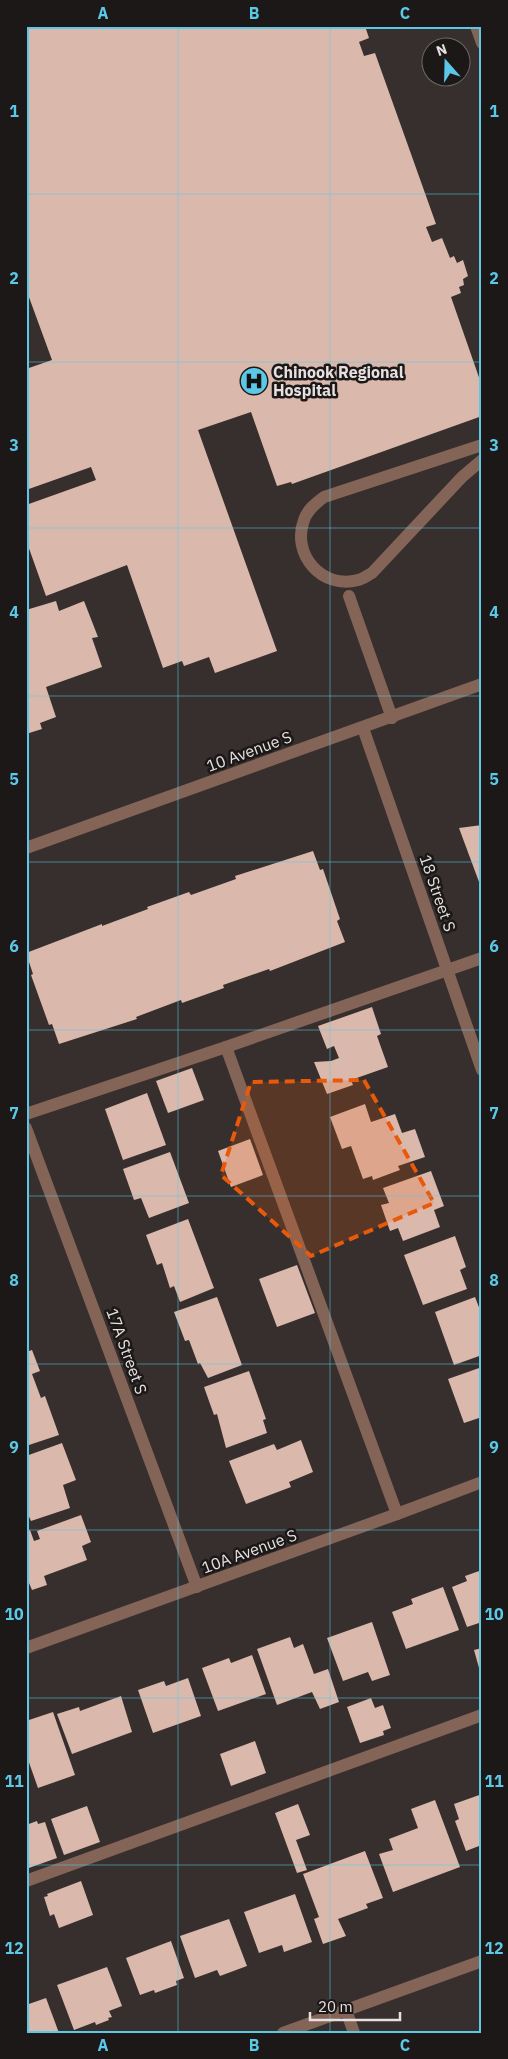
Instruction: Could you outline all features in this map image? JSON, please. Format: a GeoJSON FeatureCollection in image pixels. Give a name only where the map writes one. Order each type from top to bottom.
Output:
{"type":"FeatureCollection","features":[{"type":"Feature","properties":{"kind":"street"},"geometry":{"type":"LineString","coordinates":[[476,26],[482,43]]}},
{"type":"Feature","properties":{"kind":"street"},"geometry":{"type":"LineString","coordinates":[[482,445],[324,497],[312,506],[304,518],[300,532],[301,547],[307,561],[317,572],[330,579],[359,580],[372,573],[462,477],[482,460]]}},
{"type":"Feature","properties":{"kind":"street"},"geometry":{"type":"LineString","coordinates":[[349,596],[392,718]]}},
{"type":"Feature","properties":{"kind":"street","name":"10 Avenue S"},"geometry":{"type":"LineString","coordinates":[[26,848],[392,718],[482,684]]}},
{"type":"Feature","properties":{"kind":"street","name":"18 Street S"},"geometry":{"type":"LineString","coordinates":[[363,728],[482,1070]]}},
{"type":"Feature","properties":{"kind":"street"},"geometry":{"type":"LineString","coordinates":[[26,1114],[226,1048],[482,958]]}},
{"type":"Feature","properties":{"kind":"street"},"geometry":{"type":"LineString","coordinates":[[226,1048],[397,1514]]}},
{"type":"Feature","properties":{"kind":"street","name":"17A Street S"},"geometry":{"type":"LineString","coordinates":[[26,1128],[197,1586]]}},
{"type":"Feature","properties":{"kind":"street","name":"10A Avenue S"},"geometry":{"type":"LineString","coordinates":[[26,1648],[482,1482]]}},
{"type":"Feature","properties":{"kind":"street"},"geometry":{"type":"LineString","coordinates":[[26,1881],[482,1715]]}},
{"type":"Feature","properties":{"kind":"street"},"geometry":{"type":"LineString","coordinates":[[283,2033],[482,1962]]}},
{"type":"Feature","properties":{"kind":"street"},"geometry":{"type":"LineString","coordinates":[[346,2010],[354,2033]]}},
{"type":"Feature","properties":{"kind":"highlighted area"},"geometry":{"type":"Polygon","coordinates":[[[364,1080],[434,1203],[311,1256],[221,1175],[251,1082],[364,1080]]]}},
{"type":"Feature","properties":{"kind":"building","name":"Chinook Regional Hospital"},"geometry":{"type":"Polygon","coordinates":[[[26,26],[365,26],[369,38],[359,42],[364,56],[375,53],[436,224],[426,227],[432,242],[442,238],[450,258],[454,256],[457,263],[463,260],[468,276],[463,279],[464,285],[459,287],[461,293],[451,297],[482,386],[482,416],[292,484],[291,482],[277,486],[251,412],[198,430],[277,651],[215,673],[209,657],[184,666],[182,661],[163,668],[127,565],[46,596],[26,540],[26,505],[96,480],[91,467],[26,490],[26,369],[52,360],[26,289],[26,26]]]}},
{"type":"Feature","properties":{"kind":"building"},"geometry":{"type":"Polygon","coordinates":[[[56,601],[59,611],[84,601],[98,637],[92,638],[102,667],[46,687],[56,717],[40,723],[42,729],[26,734],[26,610],[56,601]]]}},
{"type":"Feature","properties":{"kind":"building"},"geometry":{"type":"Polygon","coordinates":[[[482,825],[482,890],[459,828],[482,825]]]}},
{"type":"Feature","properties":{"kind":"building"},"geometry":{"type":"Polygon","coordinates":[[[313,851],[320,870],[323,869],[340,919],[337,921],[345,942],[270,971],[269,969],[223,985],[224,988],[182,1003],[181,1000],[136,1017],[137,1019],[59,1044],[52,1024],[49,1025],[31,975],[33,974],[26,953],[148,909],[147,907],[189,892],[191,895],[236,879],[235,876],[313,851]]]}},
{"type":"Feature","properties":{"kind":"building"},"geometry":{"type":"Polygon","coordinates":[[[372,1007],[381,1034],[377,1036],[388,1067],[351,1080],[353,1085],[327,1094],[314,1062],[331,1061],[339,1058],[334,1046],[327,1049],[318,1026],[372,1007]]]}},
{"type":"Feature","properties":{"kind":"building"},"geometry":{"type":"Polygon","coordinates":[[[192,1068],[204,1100],[168,1113],[156,1081],[192,1068]]]}},
{"type":"Feature","properties":{"kind":"building"},"geometry":{"type":"Polygon","coordinates":[[[147,1093],[166,1145],[123,1160],[105,1109],[147,1093]]]}},
{"type":"Feature","properties":{"kind":"building"},"geometry":{"type":"Polygon","coordinates":[[[365,1104],[371,1122],[395,1114],[402,1133],[415,1129],[425,1157],[398,1166],[400,1170],[373,1180],[372,1176],[363,1179],[351,1146],[342,1149],[330,1117],[365,1104]]]}},
{"type":"Feature","properties":{"kind":"building"},"geometry":{"type":"Polygon","coordinates":[[[250,1139],[263,1175],[231,1187],[218,1151],[250,1139]]]}},
{"type":"Feature","properties":{"kind":"building"},"geometry":{"type":"Polygon","coordinates":[[[170,1152],[189,1203],[149,1218],[141,1198],[134,1200],[123,1169],[170,1152]]]}},
{"type":"Feature","properties":{"kind":"building"},"geometry":{"type":"Polygon","coordinates":[[[431,1171],[444,1206],[434,1210],[440,1227],[403,1241],[398,1228],[390,1231],[381,1205],[389,1203],[383,1188],[431,1171]]]}},
{"type":"Feature","properties":{"kind":"building"},"geometry":{"type":"Polygon","coordinates":[[[188,1219],[214,1288],[180,1302],[174,1286],[170,1288],[162,1263],[157,1265],[146,1235],[188,1219]]]}},
{"type":"Feature","properties":{"kind":"building"},"geometry":{"type":"Polygon","coordinates":[[[455,1236],[466,1267],[460,1270],[467,1289],[423,1305],[404,1255],[455,1236]]]}},
{"type":"Feature","properties":{"kind":"building"},"geometry":{"type":"Polygon","coordinates":[[[297,1265],[315,1313],[277,1327],[259,1279],[297,1265]]]}},
{"type":"Feature","properties":{"kind":"building"},"geometry":{"type":"Polygon","coordinates":[[[217,1297],[242,1365],[208,1378],[200,1363],[198,1364],[189,1340],[185,1341],[174,1312],[217,1297]]]}},
{"type":"Feature","properties":{"kind":"building"},"geometry":{"type":"Polygon","coordinates":[[[475,1297],[482,1315],[480,1317],[482,1322],[482,1355],[454,1365],[435,1312],[475,1297]]]}},
{"type":"Feature","properties":{"kind":"building"},"geometry":{"type":"Polygon","coordinates":[[[32,1350],[40,1371],[32,1374],[41,1398],[45,1396],[59,1435],[26,1446],[26,1352],[32,1350]]]}},
{"type":"Feature","properties":{"kind":"building"},"geometry":{"type":"Polygon","coordinates":[[[482,1367],[482,1417],[464,1423],[448,1379],[482,1367]]]}},
{"type":"Feature","properties":{"kind":"building"},"geometry":{"type":"Polygon","coordinates":[[[249,1371],[266,1419],[263,1420],[267,1433],[226,1448],[217,1414],[214,1415],[204,1387],[249,1371]]]}},
{"type":"Feature","properties":{"kind":"building"},"geometry":{"type":"Polygon","coordinates":[[[301,1440],[313,1472],[289,1482],[291,1487],[246,1504],[229,1461],[274,1444],[277,1450],[301,1440]]]}},
{"type":"Feature","properties":{"kind":"building"},"geometry":{"type":"Polygon","coordinates":[[[62,1443],[76,1480],[63,1485],[70,1508],[31,1521],[26,1510],[26,1456],[62,1443]]]}},
{"type":"Feature","properties":{"kind":"building"},"geometry":{"type":"Polygon","coordinates":[[[81,1515],[91,1542],[82,1546],[87,1560],[44,1576],[47,1585],[32,1590],[26,1576],[26,1532],[30,1530],[34,1541],[40,1539],[37,1531],[81,1515]]]}},
{"type":"Feature","properties":{"kind":"building"},"geometry":{"type":"Polygon","coordinates":[[[482,1570],[482,1622],[467,1627],[452,1587],[467,1581],[465,1576],[482,1570]]]}},
{"type":"Feature","properties":{"kind":"building"},"geometry":{"type":"Polygon","coordinates":[[[443,1587],[459,1630],[406,1649],[392,1612],[413,1604],[411,1599],[443,1587]]]}},
{"type":"Feature","properties":{"kind":"building"},"geometry":{"type":"Polygon","coordinates":[[[372,1622],[390,1675],[372,1681],[368,1672],[343,1681],[327,1638],[372,1622]]]}},
{"type":"Feature","properties":{"kind":"building"},"geometry":{"type":"Polygon","coordinates":[[[290,1637],[294,1648],[303,1644],[314,1674],[328,1669],[339,1702],[320,1709],[312,1692],[277,1705],[257,1649],[290,1637]]]}},
{"type":"Feature","properties":{"kind":"building"},"geometry":{"type":"Polygon","coordinates":[[[482,1648],[482,1675],[481,1675],[474,1650],[482,1648]]]}},
{"type":"Feature","properties":{"kind":"building"},"geometry":{"type":"Polygon","coordinates":[[[252,1655],[266,1694],[218,1711],[202,1668],[229,1658],[231,1663],[252,1655]]]}},
{"type":"Feature","properties":{"kind":"building"},"geometry":{"type":"Polygon","coordinates":[[[188,1678],[201,1716],[153,1733],[138,1690],[164,1681],[166,1686],[188,1678]]]}},
{"type":"Feature","properties":{"kind":"building"},"geometry":{"type":"Polygon","coordinates":[[[121,1696],[132,1732],[72,1754],[57,1714],[79,1707],[80,1711],[121,1696]]]}},
{"type":"Feature","properties":{"kind":"building"},"geometry":{"type":"Polygon","coordinates":[[[371,1698],[375,1708],[383,1705],[391,1728],[383,1731],[384,1735],[360,1743],[347,1707],[371,1698]]]}},
{"type":"Feature","properties":{"kind":"building"},"geometry":{"type":"Polygon","coordinates":[[[53,1712],[75,1775],[38,1788],[26,1754],[26,1721],[53,1712]]]}},
{"type":"Feature","properties":{"kind":"building"},"geometry":{"type":"Polygon","coordinates":[[[255,1741],[266,1773],[231,1786],[220,1754],[255,1741]]]}},
{"type":"Feature","properties":{"kind":"building"},"geometry":{"type":"Polygon","coordinates":[[[482,1794],[482,1853],[479,1846],[466,1851],[455,1821],[459,1819],[454,1804],[482,1794]]]}},
{"type":"Feature","properties":{"kind":"building"},"geometry":{"type":"Polygon","coordinates":[[[435,1800],[460,1867],[393,1892],[379,1854],[393,1850],[389,1839],[418,1828],[411,1809],[435,1800]]]}},
{"type":"Feature","properties":{"kind":"building"},"geometry":{"type":"Polygon","coordinates":[[[298,1804],[310,1835],[296,1840],[307,1870],[297,1873],[275,1813],[298,1804]]]}},
{"type":"Feature","properties":{"kind":"building"},"geometry":{"type":"Polygon","coordinates":[[[87,1806],[100,1842],[64,1855],[51,1819],[87,1806]]]}},
{"type":"Feature","properties":{"kind":"building"},"geometry":{"type":"Polygon","coordinates":[[[37,1821],[38,1824],[45,1822],[57,1858],[26,1869],[26,1825],[37,1821]]]}},
{"type":"Feature","properties":{"kind":"building"},"geometry":{"type":"Polygon","coordinates":[[[365,1851],[383,1898],[366,1904],[368,1908],[338,1919],[346,1936],[323,1944],[314,1919],[319,1917],[303,1874],[365,1851]]]}},
{"type":"Feature","properties":{"kind":"building"},"geometry":{"type":"Polygon","coordinates":[[[81,1881],[93,1915],[59,1928],[54,1914],[50,1916],[44,1897],[48,1896],[47,1894],[81,1881]]]}},
{"type":"Feature","properties":{"kind":"building"},"geometry":{"type":"Polygon","coordinates":[[[295,1894],[312,1942],[284,1952],[282,1945],[259,1953],[244,1912],[295,1894]]]}},
{"type":"Feature","properties":{"kind":"building"},"geometry":{"type":"Polygon","coordinates":[[[229,1919],[247,1966],[220,1976],[217,1970],[195,1978],[180,1936],[229,1919]]]}},
{"type":"Feature","properties":{"kind":"building"},"geometry":{"type":"Polygon","coordinates":[[[171,1941],[184,1978],[176,1981],[177,1985],[155,1993],[154,1990],[140,1995],[126,1958],[171,1941]]]}},
{"type":"Feature","properties":{"kind":"building"},"geometry":{"type":"Polygon","coordinates":[[[107,1967],[122,2006],[109,2011],[112,2017],[108,2018],[109,2020],[96,2025],[95,2022],[74,2030],[57,1985],[107,1967]]]}},
{"type":"Feature","properties":{"kind":"building"},"geometry":{"type":"Polygon","coordinates":[[[46,1998],[59,2033],[26,2033],[26,2005],[46,1998]]]}},
{"type":"Feature","properties":{"kind":"place","name":"Chinook Regional Hospital"},"geometry":{"type":"Point","coordinates":[254,381]}}]}
